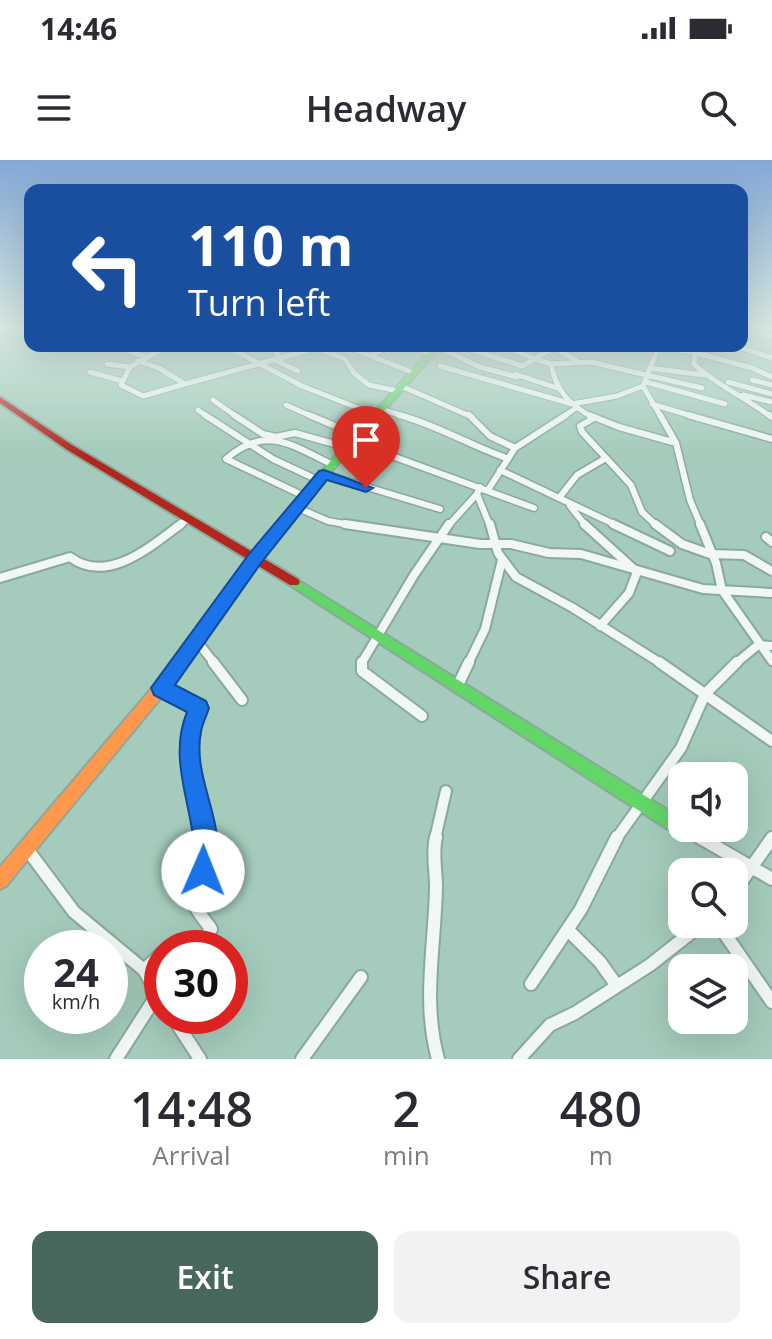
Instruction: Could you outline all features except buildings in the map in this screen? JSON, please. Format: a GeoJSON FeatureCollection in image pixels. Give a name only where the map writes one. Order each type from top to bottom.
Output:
{"type":"FeatureCollection","features":[{"type":"Feature","properties":{"kind":"street"},"geometry":{"type":"LineString","coordinates":[[128,371],[121,385],[143,396],[239,371]]}},
{"type":"Feature","properties":{"kind":"street"},"geometry":{"type":"LineString","coordinates":[[164,371],[185,384]]}},
{"type":"Feature","properties":{"kind":"street"},"geometry":{"type":"LineString","coordinates":[[274,371],[302,386],[380,413],[433,424],[465,443],[506,458]]}},
{"type":"Feature","properties":{"kind":"street"},"geometry":{"type":"LineString","coordinates":[[353,371],[369,385],[400,388],[460,409],[474,418],[490,436],[515,448]]}},
{"type":"Feature","properties":{"kind":"street"},"geometry":{"type":"LineString","coordinates":[[0,880],[161,688],[255,559],[414,373],[409,371]]}},
{"type":"Feature","properties":{"kind":"street"},"geometry":{"type":"LineString","coordinates":[[457,371],[574,406],[594,418],[676,443]]}},
{"type":"Feature","properties":{"kind":"street"},"geometry":{"type":"LineString","coordinates":[[495,371],[557,388]]}},
{"type":"Feature","properties":{"kind":"street"},"geometry":{"type":"LineString","coordinates":[[516,371],[513,373],[517,377]]}},
{"type":"Feature","properties":{"kind":"street"},"geometry":{"type":"LineString","coordinates":[[553,371],[557,388],[574,406]]}},
{"type":"Feature","properties":{"kind":"street"},"geometry":{"type":"LineString","coordinates":[[648,371],[709,376]]}},
{"type":"Feature","properties":{"kind":"street"},"geometry":{"type":"LineString","coordinates":[[648,371],[644,384],[652,404],[676,443],[690,500],[716,563],[722,590],[772,661]]}},
{"type":"Feature","properties":{"kind":"street"},"geometry":{"type":"LineString","coordinates":[[648,371],[702,388]]}},
{"type":"Feature","properties":{"kind":"street"},"geometry":{"type":"LineString","coordinates":[[703,371],[772,417]]}},
{"type":"Feature","properties":{"kind":"street"},"geometry":{"type":"LineString","coordinates":[[748,388],[757,371]]}},
{"type":"Feature","properties":{"kind":"street"},"geometry":{"type":"LineString","coordinates":[[90,372],[122,381]]}},
{"type":"Feature","properties":{"kind":"street"},"geometry":{"type":"LineString","coordinates":[[752,380],[772,385]]}},
{"type":"Feature","properties":{"kind":"street"},"geometry":{"type":"LineString","coordinates":[[719,381],[772,394]]}},
{"type":"Feature","properties":{"kind":"street"},"geometry":{"type":"LineString","coordinates":[[422,716],[362,671],[361,664],[457,511],[500,470],[515,448],[574,406],[617,396],[644,384],[725,404]]}},
{"type":"Feature","properties":{"kind":"street"},"geometry":{"type":"LineString","coordinates":[[743,395],[772,402]]}},
{"type":"Feature","properties":{"kind":"street"},"geometry":{"type":"LineString","coordinates":[[0,399],[69,447],[458,685],[534,738],[668,820]]}},
{"type":"Feature","properties":{"kind":"street"},"geometry":{"type":"LineString","coordinates":[[213,400],[263,434],[276,437],[326,473]]}},
{"type":"Feature","properties":{"kind":"street"},"geometry":{"type":"LineString","coordinates":[[652,404],[772,439]]}},
{"type":"Feature","properties":{"kind":"street"},"geometry":{"type":"LineString","coordinates":[[286,405],[354,442],[534,508]]}},
{"type":"Feature","properties":{"kind":"street"},"geometry":{"type":"LineString","coordinates":[[198,410],[273,459],[440,509]]}},
{"type":"Feature","properties":{"kind":"street"},"geometry":{"type":"LineString","coordinates":[[594,418],[580,426],[631,485],[649,521],[682,544],[710,554],[744,555],[772,571]]}},
{"type":"Feature","properties":{"kind":"street"},"geometry":{"type":"LineString","coordinates":[[354,442],[295,433],[251,444],[226,459],[302,502],[328,521],[549,553],[581,554],[703,589],[772,593]]}},
{"type":"Feature","properties":{"kind":"street"},"geometry":{"type":"LineString","coordinates":[[563,500],[577,475],[606,458]]}},
{"type":"Feature","properties":{"kind":"street"},"geometry":{"type":"LineString","coordinates":[[500,470],[670,551]]}},
{"type":"Feature","properties":{"kind":"street"},"geometry":{"type":"LineString","coordinates":[[481,490],[493,543],[517,578],[600,626],[772,741]]}},
{"type":"Feature","properties":{"kind":"street"},"geometry":{"type":"LineString","coordinates":[[563,500],[588,529],[637,572]]}},
{"type":"Feature","properties":{"kind":"street"},"geometry":{"type":"LineString","coordinates":[[0,578],[70,557],[75,563],[90,569],[106,570],[150,546],[189,518]]}},
{"type":"Feature","properties":{"kind":"street"},"geometry":{"type":"LineString","coordinates":[[458,685],[485,629],[502,559]]}},
{"type":"Feature","properties":{"kind":"street"},"geometry":{"type":"LineString","coordinates":[[600,626],[629,593],[637,572]]}},
{"type":"Feature","properties":{"kind":"street"},"geometry":{"type":"LineString","coordinates":[[196,640],[242,700]]}},
{"type":"Feature","properties":{"kind":"street"},"geometry":{"type":"LineString","coordinates":[[531,984],[552,949],[568,930],[610,848],[639,803],[681,748],[705,694],[730,667],[758,645],[772,646]]}},
{"type":"Feature","properties":{"kind":"street"},"geometry":{"type":"LineString","coordinates":[[161,688],[199,708],[190,732],[189,756],[208,847],[203,871],[192,892],[194,904],[210,930]]}},
{"type":"Feature","properties":{"kind":"street"},"geometry":{"type":"LineString","coordinates":[[438,1059],[432,1038],[429,959],[436,888],[434,844],[446,791]]}},
{"type":"Feature","properties":{"kind":"street"},"geometry":{"type":"LineString","coordinates":[[748,869],[772,838]]}},
{"type":"Feature","properties":{"kind":"street"},"geometry":{"type":"LineString","coordinates":[[707,842],[772,879]]}},
{"type":"Feature","properties":{"kind":"street"},"geometry":{"type":"LineString","coordinates":[[27,849],[74,912],[144,970]]}},
{"type":"Feature","properties":{"kind":"street"},"geometry":{"type":"LineString","coordinates":[[568,930],[600,962],[617,986]]}},
{"type":"Feature","properties":{"kind":"street"},"geometry":{"type":"LineString","coordinates":[[519,1059],[550,1025],[650,965],[684,938]]}},
{"type":"Feature","properties":{"kind":"street"},"geometry":{"type":"LineString","coordinates":[[728,938],[772,1002]]}},
{"type":"Feature","properties":{"kind":"street"},"geometry":{"type":"LineString","coordinates":[[302,1059],[361,977]]}},
{"type":"Feature","properties":{"kind":"street"},"geometry":{"type":"LineString","coordinates":[[119,1057],[144,1021]]}},
{"type":"Feature","properties":{"kind":"street"},"geometry":{"type":"LineString","coordinates":[[184,1034],[200,1059]]}},
{"type":"Feature","properties":{"kind":"traffic: fast"},"geometry":{"type":"LineString","coordinates":[[243,575],[324,474],[416,371]]}},
{"type":"Feature","properties":{"kind":"traffic: fast"},"geometry":{"type":"LineString","coordinates":[[294,582],[668,819]]}},
{"type":"Feature","properties":{"kind":"traffic: slow"},"geometry":{"type":"LineString","coordinates":[[0,880],[158,691],[243,575]]}},
{"type":"Feature","properties":{"kind":"traffic: jam"},"geometry":{"type":"LineString","coordinates":[[0,399],[69,447],[294,582]]}},
{"type":"Feature","properties":{"kind":"route"},"geometry":{"type":"LineString","coordinates":[[203,871],[208,847],[189,756],[190,732],[199,708],[161,688],[255,559],[324,474],[366,488]]}}]}
